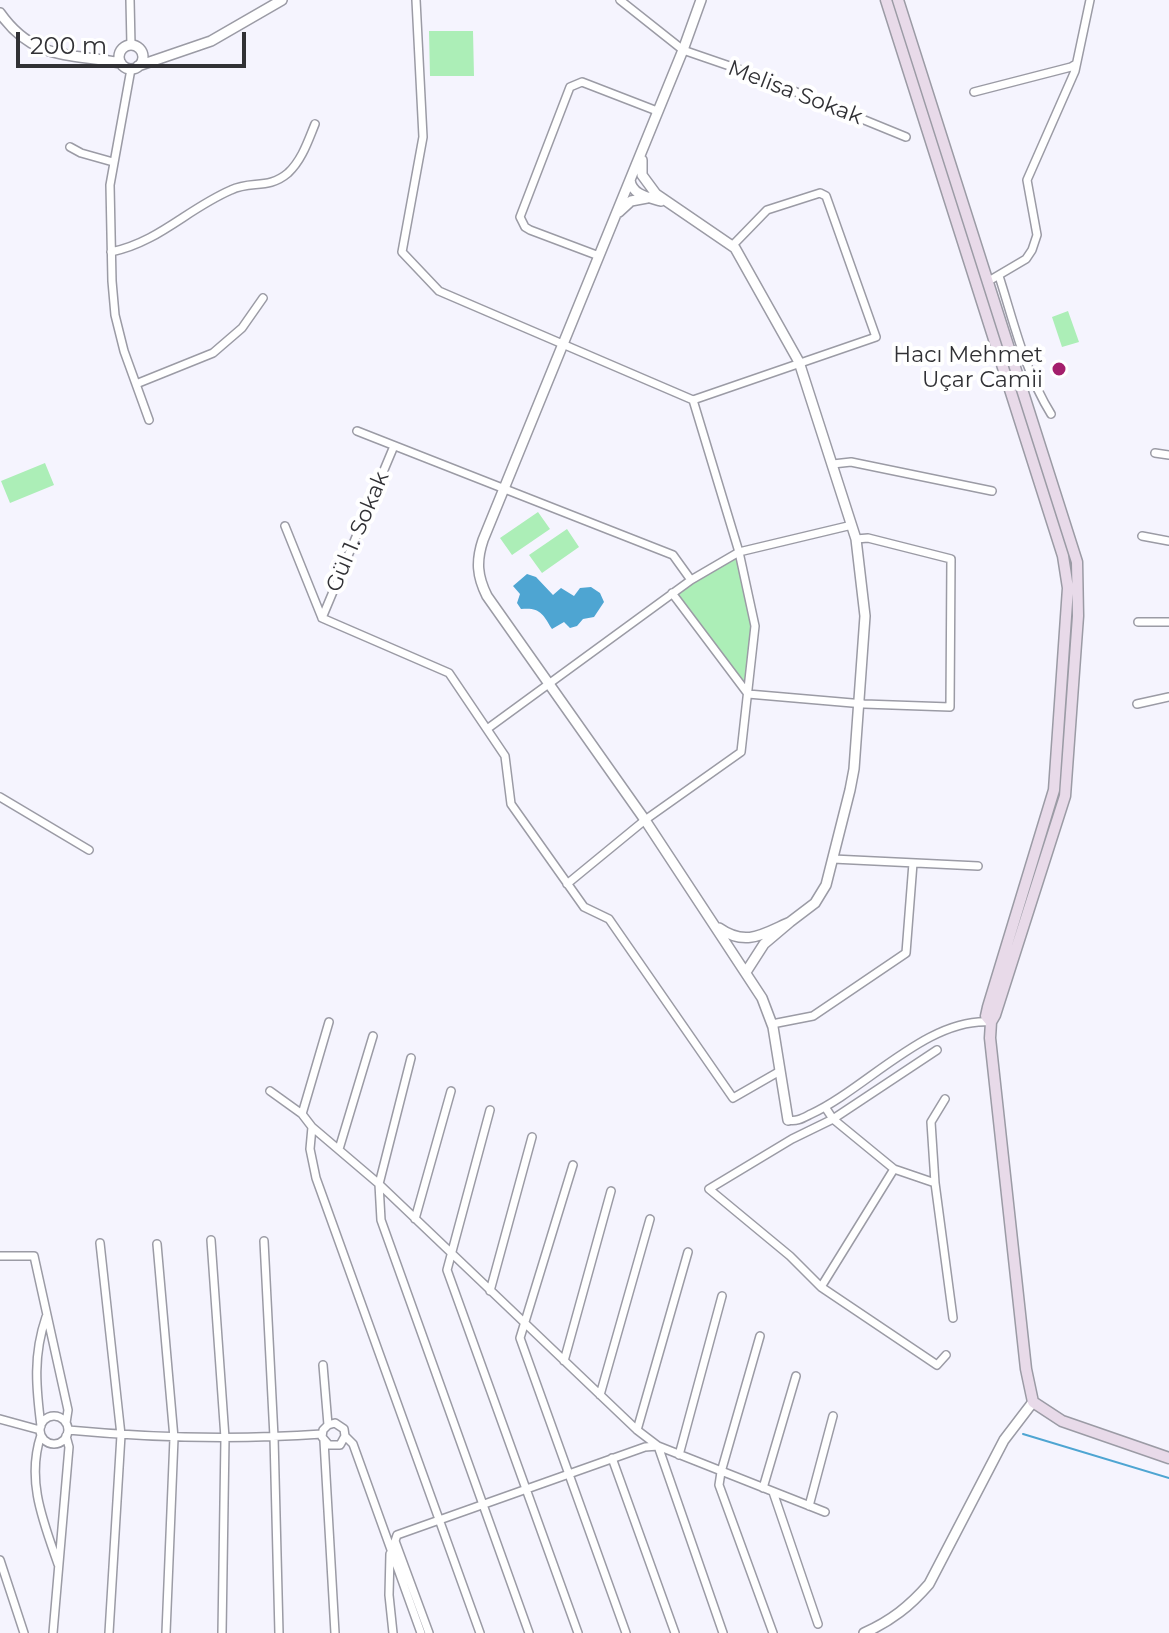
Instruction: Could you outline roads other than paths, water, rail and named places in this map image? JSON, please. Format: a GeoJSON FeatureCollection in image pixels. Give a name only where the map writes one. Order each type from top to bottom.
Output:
{"type":"FeatureCollection","features":[{"type":"Feature","properties":{"kind":"main road"},"geometry":{"type":"LineString","coordinates":[[886,0],[1061,529],[1077,562],[1079,600],[1065,796],[991,1022],[1001,1149],[1026,1369],[1033,1402],[1062,1421],[1169,1458]]}},
{"type":"Feature","properties":{"kind":"main road"},"geometry":{"type":"LineString","coordinates":[[898,0],[1061,529]]}},
{"type":"Feature","properties":{"kind":"street"},"geometry":{"type":"LineString","coordinates":[[130,0],[134,45],[143,56],[135,68],[113,162],[110,185],[111,252],[115,315],[124,351],[149,420]]}},
{"type":"Feature","properties":{"kind":"street"},"geometry":{"type":"LineString","coordinates":[[0,13],[20,36],[43,51],[98,58],[135,68],[211,41],[282,0]]}},
{"type":"Feature","properties":{"kind":"street"},"geometry":{"type":"LineString","coordinates":[[416,0],[423,137],[402,252],[439,291],[693,400],[876,337],[826,196],[820,193],[767,210],[733,245]]}},
{"type":"Feature","properties":{"kind":"street","name":"Melisa Sokak"},"geometry":{"type":"LineString","coordinates":[[620,0],[683,50],[747,72],[906,137]]}},
{"type":"Feature","properties":{"kind":"street"},"geometry":{"type":"LineString","coordinates":[[701,0],[483,540],[478,556],[478,574],[487,596],[645,820],[762,998],[772,1024],[788,1120],[794,1122],[825,1107],[927,1039],[951,1027],[976,1021],[991,1022]]}},
{"type":"Feature","properties":{"kind":"street"},"geometry":{"type":"LineString","coordinates":[[987,282],[1026,259],[1032,250],[1037,235],[1027,180],[1076,64],[1090,0]]}},
{"type":"Feature","properties":{"kind":"street"},"geometry":{"type":"LineString","coordinates":[[98,58],[134,45],[150,52],[172,54]]}},
{"type":"Feature","properties":{"kind":"street"},"geometry":{"type":"LineString","coordinates":[[120,52],[121,63]]}},
{"type":"Feature","properties":{"kind":"street"},"geometry":{"type":"LineString","coordinates":[[974,92],[1076,64]]}},
{"type":"Feature","properties":{"kind":"street"},"geometry":{"type":"LineString","coordinates":[[599,256],[530,230],[520,217],[570,87],[582,82],[657,111]]}},
{"type":"Feature","properties":{"kind":"street"},"geometry":{"type":"LineString","coordinates":[[111,252],[131,248],[155,237],[186,214],[235,187],[258,186],[290,172],[302,156],[315,124]]}},
{"type":"Feature","properties":{"kind":"street"},"geometry":{"type":"LineString","coordinates":[[70,147],[113,162]]}},
{"type":"Feature","properties":{"kind":"street"},"geometry":{"type":"LineString","coordinates":[[642,149],[642,175],[656,194],[733,245],[799,362],[856,539],[865,616],[860,704],[854,769],[833,859],[821,895],[764,944],[746,972]]}},
{"type":"Feature","properties":{"kind":"street"},"geometry":{"type":"LineString","coordinates":[[630,178],[634,191],[672,206]]}},
{"type":"Feature","properties":{"kind":"street"},"geometry":{"type":"LineString","coordinates":[[614,218],[631,201],[652,198]]}},
{"type":"Feature","properties":{"kind":"street"},"geometry":{"type":"LineString","coordinates":[[999,276],[1024,355],[1051,414]]}},
{"type":"Feature","properties":{"kind":"street"},"geometry":{"type":"LineString","coordinates":[[136,384],[213,353],[242,328],[263,298]]}},
{"type":"Feature","properties":{"kind":"street"},"geometry":{"type":"LineString","coordinates":[[567,884],[645,820],[741,752],[755,626],[739,552],[693,400]]}},
{"type":"Feature","properties":{"kind":"street"},"geometry":{"type":"LineString","coordinates":[[357,431],[673,555],[691,580]]}},
{"type":"Feature","properties":{"kind":"street","name":"Gül 1. Sokak"},"geometry":{"type":"LineString","coordinates":[[322,618],[394,446]]}},
{"type":"Feature","properties":{"kind":"street"},"geometry":{"type":"LineString","coordinates":[[1155,453],[1169,455]]}},
{"type":"Feature","properties":{"kind":"street"},"geometry":{"type":"LineString","coordinates":[[833,464],[851,462],[992,491]]}},
{"type":"Feature","properties":{"kind":"street"},"geometry":{"type":"LineString","coordinates":[[487,729],[672,593],[739,552],[852,525]]}},
{"type":"Feature","properties":{"kind":"street"},"geometry":{"type":"LineString","coordinates":[[285,526],[322,618],[449,673],[505,756],[511,804],[584,907],[609,919],[733,1098],[780,1071]]}},
{"type":"Feature","properties":{"kind":"street"},"geometry":{"type":"LineString","coordinates":[[1142,536],[1169,541]]}},
{"type":"Feature","properties":{"kind":"street"},"geometry":{"type":"LineString","coordinates":[[672,593],[748,694],[860,704],[950,707],[951,559],[868,538],[856,539]]}},
{"type":"Feature","properties":{"kind":"street"},"geometry":{"type":"LineString","coordinates":[[1138,622],[1169,622]]}},
{"type":"Feature","properties":{"kind":"street"},"geometry":{"type":"LineString","coordinates":[[1137,704],[1169,697]]}},
{"type":"Feature","properties":{"kind":"street"},"geometry":{"type":"LineString","coordinates":[[0,797],[89,850]]}},
{"type":"Feature","properties":{"kind":"street"},"geometry":{"type":"LineString","coordinates":[[833,859],[978,866]]}},
{"type":"Feature","properties":{"kind":"street"},"geometry":{"type":"LineString","coordinates":[[772,1024],[813,1016],[906,953],[913,863]]}},
{"type":"Feature","properties":{"kind":"street"},"geometry":{"type":"LineString","coordinates":[[740,962],[740,945],[790,922]]}},
{"type":"Feature","properties":{"kind":"street"},"geometry":{"type":"LineString","coordinates":[[715,925],[729,935],[752,939]]}},
{"type":"Feature","properties":{"kind":"street"},"geometry":{"type":"LineString","coordinates":[[302,1114],[329,1022]]}},
{"type":"Feature","properties":{"kind":"street"},"geometry":{"type":"LineString","coordinates":[[339,1149],[373,1036]]}},
{"type":"Feature","properties":{"kind":"street"},"geometry":{"type":"LineString","coordinates":[[937,1050],[833,1119],[792,1139],[709,1189],[790,1256],[821,1287],[937,1365],[946,1355]]}},
{"type":"Feature","properties":{"kind":"street"},"geometry":{"type":"LineString","coordinates":[[411,1058],[379,1184],[381,1220],[529,1633]]}},
{"type":"Feature","properties":{"kind":"street"},"geometry":{"type":"LineString","coordinates":[[270,1091],[302,1114],[312,1127],[379,1184],[524,1324],[658,1446],[825,1512]]}},
{"type":"Feature","properties":{"kind":"street"},"geometry":{"type":"LineString","coordinates":[[415,1219],[451,1091]]}},
{"type":"Feature","properties":{"kind":"street"},"geometry":{"type":"LineString","coordinates":[[945,1099],[931,1122],[935,1183],[953,1318]]}},
{"type":"Feature","properties":{"kind":"street"},"geometry":{"type":"LineString","coordinates":[[825,1107],[833,1119],[894,1169],[935,1183]]}},
{"type":"Feature","properties":{"kind":"street"},"geometry":{"type":"LineString","coordinates":[[490,1110],[447,1270],[578,1633]]}},
{"type":"Feature","properties":{"kind":"street"},"geometry":{"type":"LineString","coordinates":[[312,1127],[310,1149],[316,1178],[480,1633]]}},
{"type":"Feature","properties":{"kind":"street"},"geometry":{"type":"LineString","coordinates":[[490,1291],[532,1137]]}},
{"type":"Feature","properties":{"kind":"street"},"geometry":{"type":"LineString","coordinates":[[573,1165],[520,1338],[626,1633]]}},
{"type":"Feature","properties":{"kind":"street"},"geometry":{"type":"LineString","coordinates":[[821,1287],[894,1169]]}},
{"type":"Feature","properties":{"kind":"street"},"geometry":{"type":"LineString","coordinates":[[564,1361],[611,1191]]}},
{"type":"Feature","properties":{"kind":"street"},"geometry":{"type":"LineString","coordinates":[[600,1395],[650,1219]]}},
{"type":"Feature","properties":{"kind":"street"},"geometry":{"type":"LineString","coordinates":[[211,1240],[225,1438],[222,1633]]}},
{"type":"Feature","properties":{"kind":"street"},"geometry":{"type":"LineString","coordinates":[[264,1241],[274,1437],[279,1633]]}},
{"type":"Feature","properties":{"kind":"street"},"geometry":{"type":"LineString","coordinates":[[100,1243],[121,1435],[109,1633]]}},
{"type":"Feature","properties":{"kind":"street"},"geometry":{"type":"LineString","coordinates":[[157,1244],[174,1438],[166,1633]]}},
{"type":"Feature","properties":{"kind":"street"},"geometry":{"type":"LineString","coordinates":[[637,1430],[688,1252]]}},
{"type":"Feature","properties":{"kind":"street"},"geometry":{"type":"LineString","coordinates":[[0,1256],[34,1256],[68,1410],[69,1447],[53,1633]]}},
{"type":"Feature","properties":{"kind":"street"},"geometry":{"type":"LineString","coordinates":[[679,1455],[722,1296]]}},
{"type":"Feature","properties":{"kind":"street"},"geometry":{"type":"LineString","coordinates":[[47,1315],[38,1340],[34,1371],[41,1430],[47,1441],[56,1443],[67,1430]]}},
{"type":"Feature","properties":{"kind":"street"},"geometry":{"type":"LineString","coordinates":[[760,1336],[719,1485],[773,1633]]}},
{"type":"Feature","properties":{"kind":"street"},"geometry":{"type":"LineString","coordinates":[[323,1365],[328,1425],[323,1437],[335,1633]]}},
{"type":"Feature","properties":{"kind":"street"},"geometry":{"type":"LineString","coordinates":[[763,1488],[796,1376]]}},
{"type":"Feature","properties":{"kind":"street"},"geometry":{"type":"LineString","coordinates":[[864,1633],[895,1617],[912,1604],[929,1584],[1004,1440],[1033,1402]]}},
{"type":"Feature","properties":{"kind":"street"},"geometry":{"type":"LineString","coordinates":[[59,1567],[37,1505],[37,1449],[46,1418],[55,1416],[67,1430],[121,1435],[174,1438],[323,1437]]}},
{"type":"Feature","properties":{"kind":"street"},"geometry":{"type":"LineString","coordinates":[[809,1506],[833,1416]]}},
{"type":"Feature","properties":{"kind":"street"},"geometry":{"type":"LineString","coordinates":[[0,1419],[41,1430]]}},
{"type":"Feature","properties":{"kind":"street"},"geometry":{"type":"LineString","coordinates":[[328,1425],[335,1423],[342,1426],[345,1436],[353,1444],[421,1633]]}},
{"type":"Feature","properties":{"kind":"street"},"geometry":{"type":"LineString","coordinates":[[323,1437],[329,1445],[336,1446],[342,1443],[345,1436]]}},
{"type":"Feature","properties":{"kind":"street"},"geometry":{"type":"LineString","coordinates":[[429,1633],[395,1541],[397,1535],[612,1458],[658,1446]]}},
{"type":"Feature","properties":{"kind":"street"},"geometry":{"type":"LineString","coordinates":[[658,1446],[723,1633]]}},
{"type":"Feature","properties":{"kind":"street"},"geometry":{"type":"LineString","coordinates":[[612,1458],[675,1633]]}},
{"type":"Feature","properties":{"kind":"street"},"geometry":{"type":"LineString","coordinates":[[773,1492],[818,1624]]}},
{"type":"Feature","properties":{"kind":"street"},"geometry":{"type":"LineString","coordinates":[[390,1548],[389,1595],[393,1633]]}},
{"type":"Feature","properties":{"kind":"street"},"geometry":{"type":"LineString","coordinates":[[0,1560],[24,1633]]}},
{"type":"Feature","properties":{"kind":"water"},"geometry":{"type":"Polygon","coordinates":[[[527,574],[536,577],[553,595],[561,588],[574,596],[580,588],[591,587],[600,593],[604,602],[594,617],[583,619],[577,626],[570,628],[564,622],[552,629],[540,613],[533,609],[521,609],[517,603],[520,594],[513,586],[527,574]]]}},
{"type":"Feature","properties":{"kind":"waterway"},"geometry":{"type":"LineString","coordinates":[[1023,1434],[1169,1478]]}},
{"type":"Feature","properties":{"kind":"place","name":"Hacı Mehmet Uçar Camii"},"geometry":{"type":"Point","coordinates":[1059,369]}}]}
